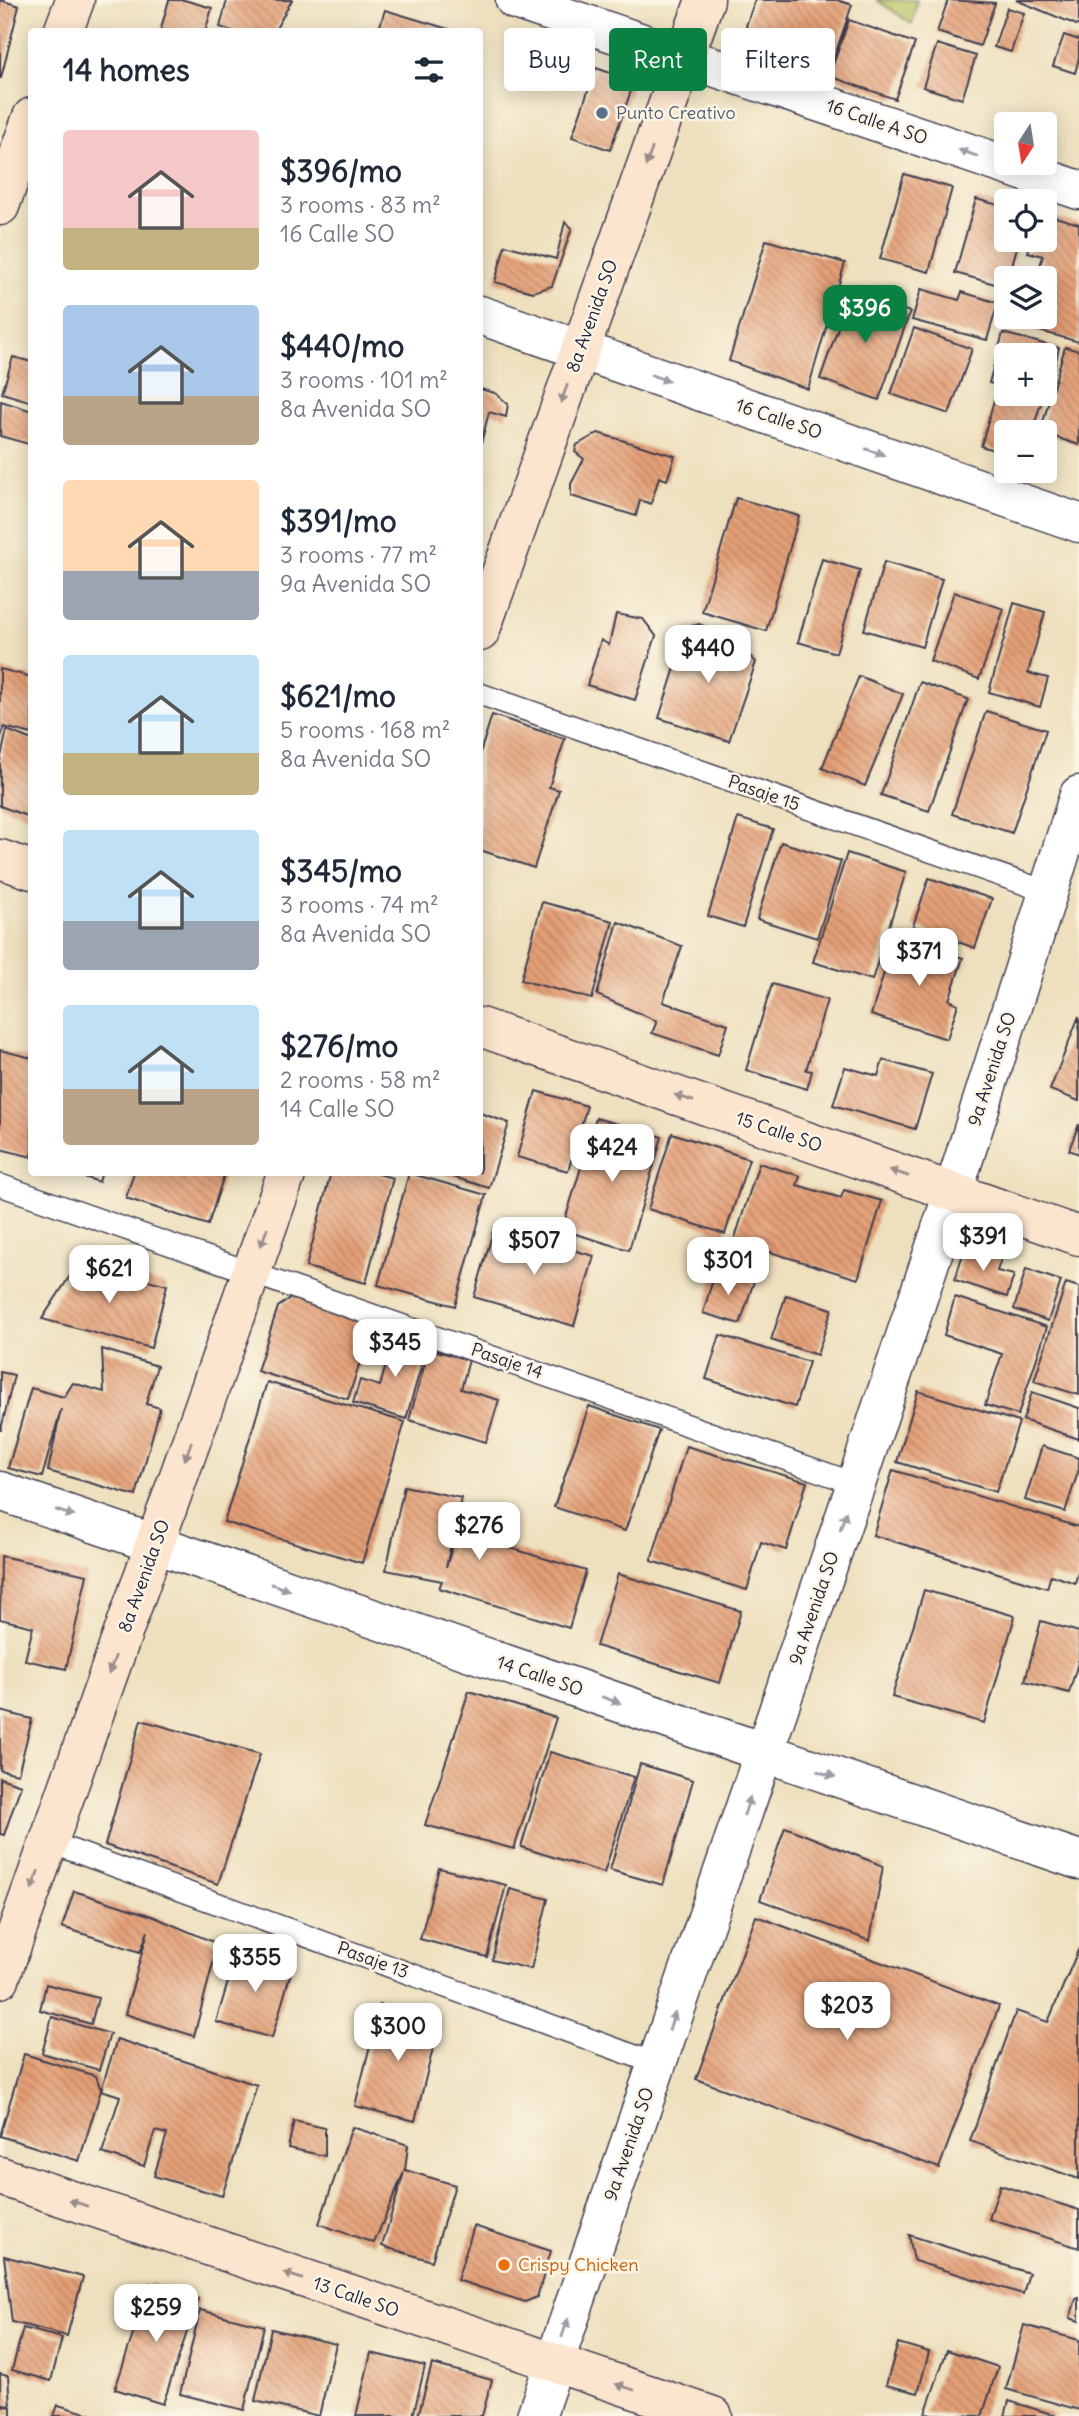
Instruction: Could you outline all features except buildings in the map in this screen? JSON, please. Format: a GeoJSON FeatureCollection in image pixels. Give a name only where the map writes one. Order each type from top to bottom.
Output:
{"type":"FeatureCollection","features":[{"type":"Feature","properties":{"kind":"street"},"geometry":{"type":"LineString","coordinates":[[64,28],[75,0]]}},
{"type":"Feature","properties":{"kind":"street","name":"16 Calle A SO"},"geometry":{"type":"LineString","coordinates":[[515,0],[609,32]]}},
{"type":"Feature","properties":{"kind":"street","name":"8a Avenida SO"},"geometry":{"type":"LineString","coordinates":[[695,28],[705,0]]}},
{"type":"Feature","properties":{"kind":"street","name":"16 Calle A SO"},"geometry":{"type":"LineString","coordinates":[[707,65],[1079,190]]}},
{"type":"Feature","properties":{"kind":"street","name":"8a Avenida SO"},"geometry":{"type":"LineString","coordinates":[[483,624],[672,91]]}},
{"type":"Feature","properties":{"kind":"street"},"geometry":{"type":"LineString","coordinates":[[0,205],[28,126]]}},
{"type":"Feature","properties":{"kind":"street","name":"16 Calle SO"},"geometry":{"type":"LineString","coordinates":[[483,316],[1079,523]]}},
{"type":"Feature","properties":{"kind":"street","name":"9a Avenida SO"},"geometry":{"type":"LineString","coordinates":[[536,2416],[856,1484],[953,1192],[1079,795]]}},
{"type":"Feature","properties":{"kind":"street"},"geometry":{"type":"LineString","coordinates":[[0,859],[28,869]]}},
{"type":"Feature","properties":{"kind":"street","name":"15 Calle SO"},"geometry":{"type":"LineString","coordinates":[[483,1028],[1079,1236]]}},
{"type":"Feature","properties":{"kind":"street","name":"8a Avenida SO"},"geometry":{"type":"LineString","coordinates":[[0,1979],[286,1176]]}},
{"type":"Feature","properties":{"kind":"street","name":"14 Calle SO"},"geometry":{"type":"LineString","coordinates":[[0,1491],[1079,1860]]}},
{"type":"Feature","properties":{"kind":"street","name":"13 Calle SO"},"geometry":{"type":"LineString","coordinates":[[0,2176],[713,2416]]}},
{"type":"Feature","properties":{"kind":"lane","name":"Pasaje 15"},"geometry":{"type":"LineString","coordinates":[[483,695],[1048,892]]}},
{"type":"Feature","properties":{"kind":"lane","name":"Pasaje 14"},"geometry":{"type":"LineString","coordinates":[[0,1185],[856,1484]]}},
{"type":"Feature","properties":{"kind":"lane","name":"Pasaje 13"},"geometry":{"type":"LineString","coordinates":[[49,1842],[657,2064]]}},
{"type":"Feature","properties":{"kind":"green space"},"geometry":{"type":"Polygon","coordinates":[[[877,0],[917,0],[912,24],[877,0]]]}},
{"type":"Feature","properties":{"kind":"place","name":"Punto Creativo"},"geometry":{"type":"Point","coordinates":[602,113]}},
{"type":"Feature","properties":{"kind":"place","name":"Crispy Chicken"},"geometry":{"type":"Point","coordinates":[504,2265]}}]}
